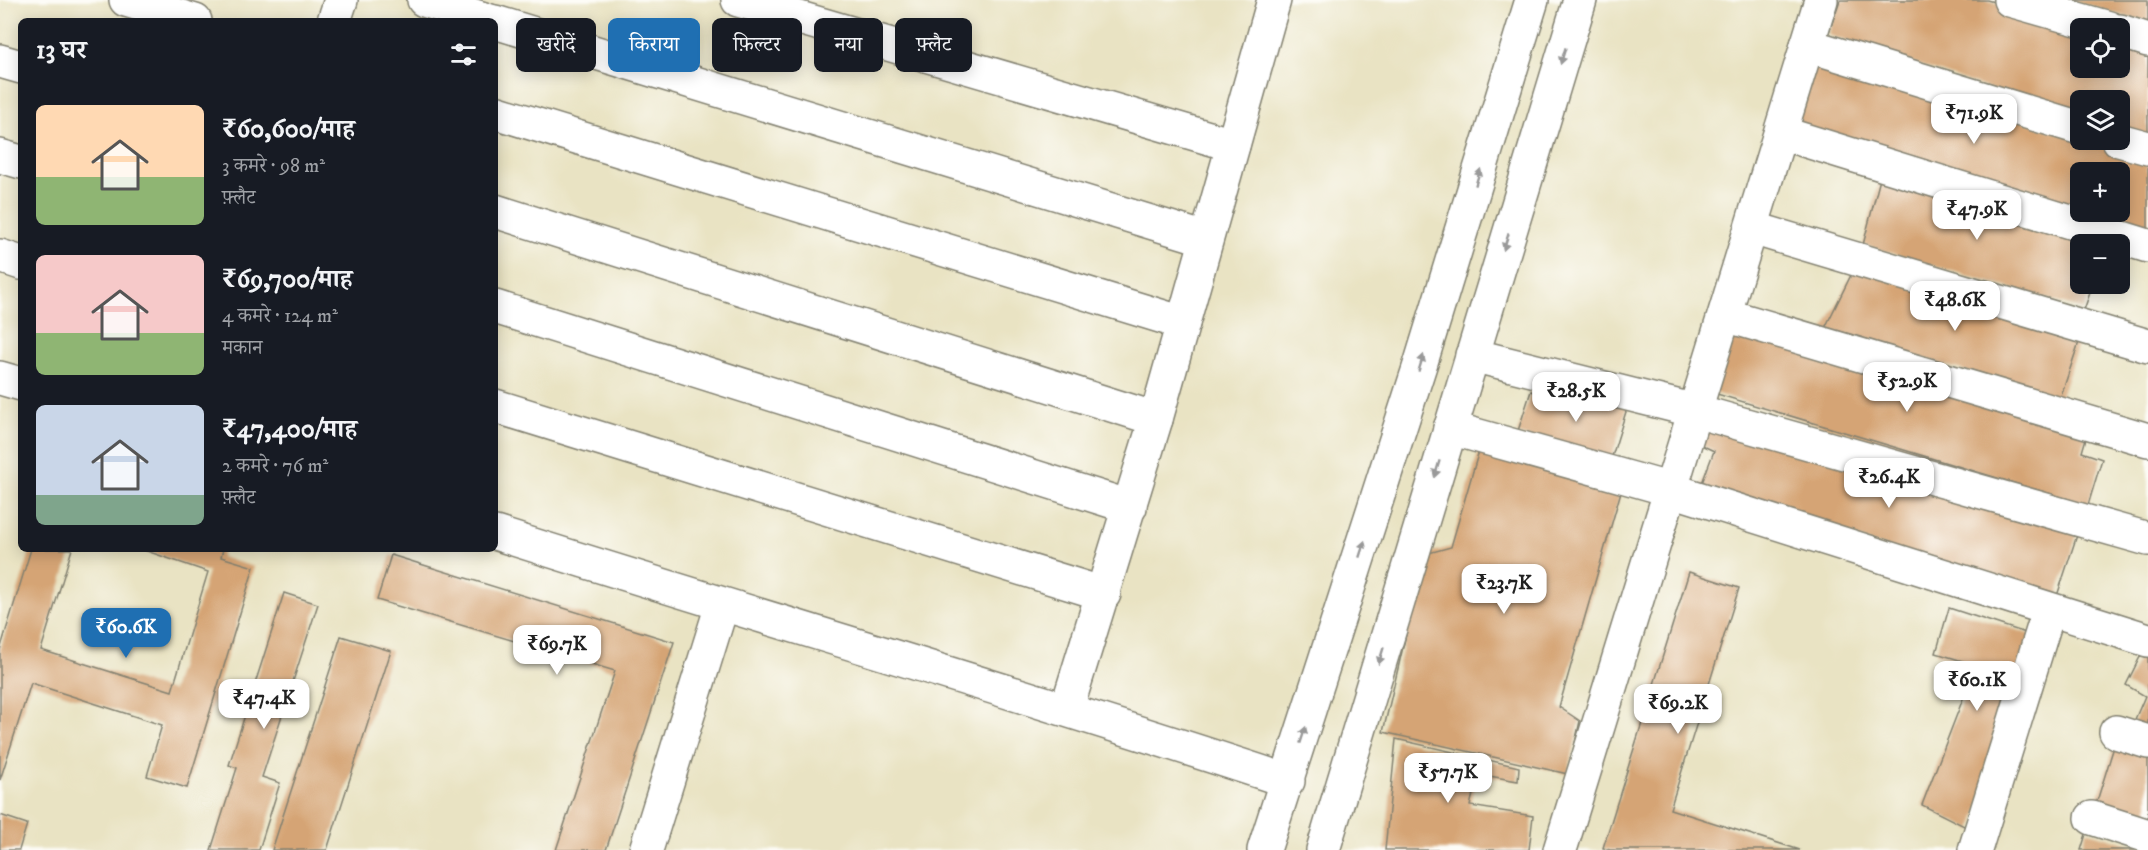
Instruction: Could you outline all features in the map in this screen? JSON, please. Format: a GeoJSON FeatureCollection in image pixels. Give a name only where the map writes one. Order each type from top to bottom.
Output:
{"type":"FeatureCollection","features":[{"type":"Feature","properties":{"kind":"street"},"geometry":{"type":"LineString","coordinates":[[126,0],[185,18]]}},
{"type":"Feature","properties":{"kind":"street"},"geometry":{"type":"LineString","coordinates":[[335,18],[341,0]]}},
{"type":"Feature","properties":{"kind":"street"},"geometry":{"type":"LineString","coordinates":[[424,0],[481,18]]}},
{"type":"Feature","properties":{"kind":"street"},"geometry":{"type":"LineString","coordinates":[[1067,708],[1104,594],[1156,419],[1274,0]]}},
{"type":"Feature","properties":{"kind":"street"},"geometry":{"type":"LineString","coordinates":[[1264,850],[1425,350],[1532,0]]}},
{"type":"Feature","properties":{"kind":"street"},"geometry":{"type":"LineString","coordinates":[[1323,850],[1580,0]]}},
{"type":"Feature","properties":{"kind":"street"},"geometry":{"type":"LineString","coordinates":[[1560,850],[1821,0]]}},
{"type":"Feature","properties":{"kind":"street"},"geometry":{"type":"LineString","coordinates":[[2010,0],[2074,18]]}},
{"type":"Feature","properties":{"kind":"street"},"geometry":{"type":"LineString","coordinates":[[744,1],[1233,145]]}},
{"type":"Feature","properties":{"kind":"street"},"geometry":{"type":"LineString","coordinates":[[498,23],[1206,239]]}},
{"type":"Feature","properties":{"kind":"street"},"geometry":{"type":"LineString","coordinates":[[2130,35],[2148,40]]}},
{"type":"Feature","properties":{"kind":"street"},"geometry":{"type":"LineString","coordinates":[[1807,45],[2070,125]]}},
{"type":"Feature","properties":{"kind":"street"},"geometry":{"type":"LineString","coordinates":[[0,61],[18,66]]}},
{"type":"Feature","properties":{"kind":"street"},"geometry":{"type":"LineString","coordinates":[[498,113],[1183,323]]}},
{"type":"Feature","properties":{"kind":"street"},"geometry":{"type":"LineString","coordinates":[[1781,133],[2148,246]]}},
{"type":"Feature","properties":{"kind":"street"},"geometry":{"type":"LineString","coordinates":[[2130,143],[2148,148]]}},
{"type":"Feature","properties":{"kind":"street"},"geometry":{"type":"LineString","coordinates":[[0,156],[18,161]]}},
{"type":"Feature","properties":{"kind":"street"},"geometry":{"type":"LineString","coordinates":[[498,212],[1156,419]]}},
{"type":"Feature","properties":{"kind":"street"},"geometry":{"type":"LineString","coordinates":[[1752,228],[2148,346]]}},
{"type":"Feature","properties":{"kind":"street"},"geometry":{"type":"LineString","coordinates":[[0,256],[18,262]]}},
{"type":"Feature","properties":{"kind":"street"},"geometry":{"type":"LineString","coordinates":[[498,308],[1130,507]]}},
{"type":"Feature","properties":{"kind":"street"},"geometry":{"type":"LineString","coordinates":[[1725,315],[2148,440]]}},
{"type":"Feature","properties":{"kind":"street"},"geometry":{"type":"LineString","coordinates":[[1472,356],[1696,411],[2148,538]]}},
{"type":"Feature","properties":{"kind":"street"},"geometry":{"type":"LineString","coordinates":[[0,378],[18,383]]}},
{"type":"Feature","properties":{"kind":"street"},"geometry":{"type":"LineString","coordinates":[[498,407],[1104,594]]}},
{"type":"Feature","properties":{"kind":"street"},"geometry":{"type":"LineString","coordinates":[[1450,428],[1672,490],[2148,640]]}},
{"type":"Feature","properties":{"kind":"street"},"geometry":{"type":"LineString","coordinates":[[498,533],[722,605],[1067,708],[1288,781]]}},
{"type":"Feature","properties":{"kind":"street"},"geometry":{"type":"LineString","coordinates":[[646,850],[722,605]]}},
{"type":"Feature","properties":{"kind":"street"},"geometry":{"type":"LineString","coordinates":[[1975,850],[2049,610]]}},
{"type":"Feature","properties":{"kind":"street"},"geometry":{"type":"LineString","coordinates":[[2116,732],[2148,742]]}},
{"type":"Feature","properties":{"kind":"street"},"geometry":{"type":"LineString","coordinates":[[2092,818],[2148,836]]}},
{"type":"Feature","properties":{"kind":"building"},"geometry":{"type":"Polygon","coordinates":[[[1840,0],[1987,0],[2070,24],[2070,78],[2130,78],[2130,41],[2148,47],[2148,141],[2130,135],[2130,90],[2070,90],[2070,116],[1828,35],[1840,0]]]}},
{"type":"Feature","properties":{"kind":"building"},"geometry":{"type":"Polygon","coordinates":[[[2071,0],[2148,0],[2148,23],[2071,1],[2071,0]]]}},
{"type":"Feature","properties":{"kind":"building"},"geometry":{"type":"Polygon","coordinates":[[[1817,52],[2070,137],[2070,150],[2125,150],[2148,157],[2148,238],[2095,222],[2130,222],[2130,162],[2070,162],[2070,214],[1792,130],[1817,52]]]}},
{"type":"Feature","properties":{"kind":"building"},"geometry":{"type":"Polygon","coordinates":[[[1882,171],[2076,234],[2070,234],[2070,294],[2090,294],[2084,310],[1863,245],[1882,171]]]}},
{"type":"Feature","properties":{"kind":"building"},"geometry":{"type":"Polygon","coordinates":[[[1855,267],[2082,333],[2060,399],[1824,330],[1855,267]]]}},
{"type":"Feature","properties":{"kind":"building"},"geometry":{"type":"Polygon","coordinates":[[[1731,324],[2089,428],[2082,452],[2102,459],[2088,505],[1707,391],[1731,324]]]}},
{"type":"Feature","properties":{"kind":"building"},"geometry":{"type":"Polygon","coordinates":[[[1585,388],[1629,402],[1610,463],[1517,434],[1531,391],[1580,406],[1585,388]]]}},
{"type":"Feature","properties":{"kind":"building"},"geometry":{"type":"Polygon","coordinates":[[[1706,419],[2080,526],[2056,599],[1699,491],[1714,451],[1697,443],[1706,419]]]}},
{"type":"Feature","properties":{"kind":"building"},"geometry":{"type":"Polygon","coordinates":[[[1480,447],[1622,488],[1559,707],[1580,721],[1568,774],[1383,732],[1425,554],[1451,547],[1480,447]]]}},
{"type":"Feature","properties":{"kind":"building"},"geometry":{"type":"Polygon","coordinates":[[[30,552],[71,552],[41,650],[172,691],[208,572],[150,552],[222,552],[221,557],[254,567],[187,788],[147,776],[162,725],[31,683],[0,780],[0,650],[30,552]]]}},
{"type":"Feature","properties":{"kind":"building"},"geometry":{"type":"Polygon","coordinates":[[[391,555],[674,642],[606,850],[556,850],[615,671],[377,600],[391,555]]]}},
{"type":"Feature","properties":{"kind":"building"},"geometry":{"type":"Polygon","coordinates":[[[1689,572],[1739,588],[1670,809],[1800,850],[1610,850],[1603,848],[1689,572]]]}},
{"type":"Feature","properties":{"kind":"building"},"geometry":{"type":"Polygon","coordinates":[[[284,593],[318,604],[262,777],[280,783],[259,850],[211,850],[237,768],[229,765],[284,593]]]}},
{"type":"Feature","properties":{"kind":"building"},"geometry":{"type":"Polygon","coordinates":[[[1949,608],[2035,636],[1972,830],[1922,805],[1976,665],[1936,653],[1949,608]]]}},
{"type":"Feature","properties":{"kind":"building"},"geometry":{"type":"Polygon","coordinates":[[[341,636],[391,651],[327,850],[272,850],[341,636]]]}},
{"type":"Feature","properties":{"kind":"building"},"geometry":{"type":"Polygon","coordinates":[[[2145,647],[2148,648],[2148,736],[2130,731],[2145,696],[2126,685],[2145,647]]]}},
{"type":"Feature","properties":{"kind":"building"},"geometry":{"type":"Polygon","coordinates":[[[2117,737],[2148,746],[2148,831],[2093,814],[2117,737]]]}},
{"type":"Feature","properties":{"kind":"building"},"geometry":{"type":"Polygon","coordinates":[[[1396,739],[1519,767],[1518,781],[1478,774],[1470,806],[1533,816],[1529,850],[1385,850],[1396,739]]]}},
{"type":"Feature","properties":{"kind":"building"},"geometry":{"type":"Polygon","coordinates":[[[0,815],[27,824],[19,850],[0,850],[0,815]]]}},
{"type":"Feature","properties":{"kind":"building"},"geometry":{"type":"Polygon","coordinates":[[[2087,831],[2148,850],[2081,850],[2087,831]]]}}]}
